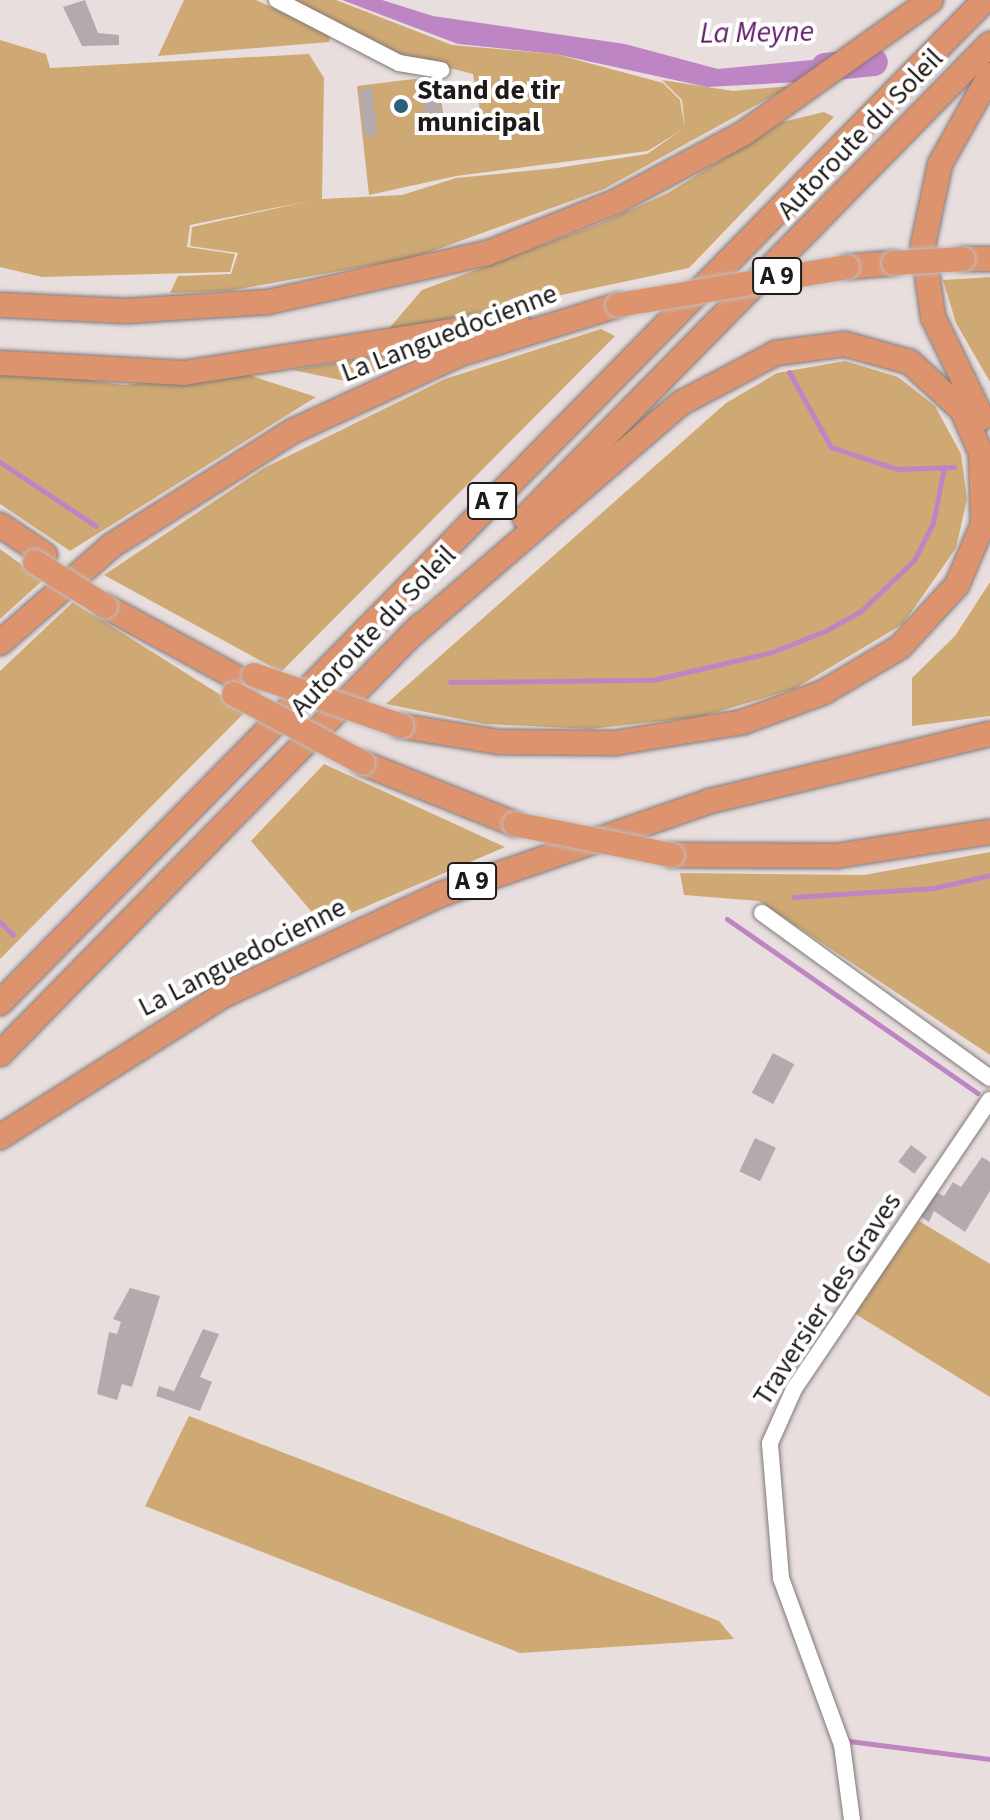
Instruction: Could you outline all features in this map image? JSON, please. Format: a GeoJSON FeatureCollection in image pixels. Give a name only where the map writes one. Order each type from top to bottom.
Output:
{"type":"FeatureCollection","features":[{"type":"Feature","properties":{"kind":"highway"},"geometry":{"type":"LineString","coordinates":[[0,305],[197,309],[403,278],[615,202],[798,98],[931,0]]}},
{"type":"Feature","properties":{"kind":"highway","name":"Autoroute du Soleil"},"geometry":{"type":"LineString","coordinates":[[0,1003],[985,0]]}},
{"type":"Feature","properties":{"kind":"highway","name":"Autoroute du Soleil"},"geometry":{"type":"LineString","coordinates":[[0,1054],[990,44]]}},
{"type":"Feature","properties":{"kind":"highway"},"geometry":{"type":"LineString","coordinates":[[990,75],[940,164],[925,224],[927,295],[990,438]]}},
{"type":"Feature","properties":{"kind":"highway","name":"La Languedocienne"},"geometry":{"type":"LineString","coordinates":[[0,643],[111,546],[293,431],[460,354],[618,305],[847,267],[990,259]]}},
{"type":"Feature","properties":{"kind":"highway"},"geometry":{"type":"LineString","coordinates":[[0,363],[108,373],[231,369],[618,305]]}},
{"type":"Feature","properties":{"kind":"highway"},"geometry":{"type":"LineString","coordinates":[[397,730],[499,742],[615,743],[743,722],[824,692],[900,647],[957,585],[983,524],[981,453],[962,410],[910,362],[845,344],[776,353],[681,403],[410,636]]}},
{"type":"Feature","properties":{"kind":"highway"},"geometry":{"type":"LineString","coordinates":[[957,367],[990,407]]}},
{"type":"Feature","properties":{"kind":"highway"},"geometry":{"type":"LineString","coordinates":[[0,525],[40,559]]}},
{"type":"Feature","properties":{"kind":"highway"},"geometry":{"type":"LineString","coordinates":[[0,538],[40,559],[113,608],[245,684],[363,763],[515,824],[672,855],[836,856],[990,832]]}},
{"type":"Feature","properties":{"kind":"highway"},"geometry":{"type":"LineString","coordinates":[[245,684],[397,730],[474,749],[578,755],[696,743],[758,728],[842,695],[903,659],[956,607],[990,545]]}},
{"type":"Feature","properties":{"kind":"highway","name":"La Languedocienne"},"geometry":{"type":"LineString","coordinates":[[0,1137],[224,995],[439,895],[710,801],[990,734]]}},
{"type":"Feature","properties":{"kind":"street"},"geometry":{"type":"LineString","coordinates":[[277,0],[399,63],[441,70]]}},
{"type":"Feature","properties":{"kind":"street"},"geometry":{"type":"LineString","coordinates":[[762,913],[990,1078]]}},
{"type":"Feature","properties":{"kind":"street","name":"Traversier des Graves"},"geometry":{"type":"LineString","coordinates":[[852,1820],[838,1730],[781,1578],[770,1443],[794,1389],[990,1100]]}},
{"type":"Feature","properties":{"kind":"shaded area"},"geometry":{"type":"Polygon","coordinates":[[[184,0],[256,0],[330,35],[329,42],[158,56],[184,0]]]}},
{"type":"Feature","properties":{"kind":"shaded area"},"geometry":{"type":"Polygon","coordinates":[[[287,0],[336,0],[452,45],[555,54],[663,83],[680,100],[685,128],[682,100],[662,80],[733,91],[791,86],[604,189],[413,258],[228,291],[170,293],[178,276],[231,274],[238,253],[190,246],[192,227],[309,201],[190,225],[187,247],[235,254],[230,272],[42,277],[0,267],[0,40],[46,54],[50,68],[309,54],[324,78],[322,199],[402,195],[456,178],[557,168],[647,154],[683,129],[648,151],[456,176],[369,195],[357,86],[438,76],[445,127],[482,120],[473,74],[406,57],[287,0]]]}},
{"type":"Feature","properties":{"kind":"shaded area"},"geometry":{"type":"Polygon","coordinates":[[[342,0],[382,0],[433,16],[625,44],[718,69],[832,58],[799,82],[707,87],[555,54],[458,44],[342,0]]]}},
{"type":"Feature","properties":{"kind":"shaded area"},"geometry":{"type":"Polygon","coordinates":[[[824,112],[834,117],[689,268],[386,332],[422,290],[599,224],[668,193],[782,122],[824,112]]]}},
{"type":"Feature","properties":{"kind":"shaded area"},"geometry":{"type":"Polygon","coordinates":[[[990,277],[990,382],[956,323],[943,280],[990,277]]]}},
{"type":"Feature","properties":{"kind":"shaded area"},"geometry":{"type":"Polygon","coordinates":[[[601,329],[615,336],[281,672],[104,575],[264,468],[445,379],[601,329]]]}},
{"type":"Feature","properties":{"kind":"shaded area"},"geometry":{"type":"Polygon","coordinates":[[[402,352],[411,357],[350,382],[293,370],[402,352]]]}},
{"type":"Feature","properties":{"kind":"shaded area"},"geometry":{"type":"Polygon","coordinates":[[[845,361],[898,377],[935,406],[961,454],[967,499],[956,548],[903,624],[794,689],[700,717],[589,729],[485,724],[386,704],[726,403],[777,373],[845,361]]]}},
{"type":"Feature","properties":{"kind":"shaded area"},"geometry":{"type":"Polygon","coordinates":[[[0,368],[123,385],[246,374],[316,397],[70,551],[0,504],[0,368]]]}},
{"type":"Feature","properties":{"kind":"shaded area"},"geometry":{"type":"Polygon","coordinates":[[[0,549],[43,580],[0,619],[0,549]]]}},
{"type":"Feature","properties":{"kind":"shaded area"},"geometry":{"type":"Polygon","coordinates":[[[990,582],[990,716],[912,726],[912,678],[955,636],[990,582]]]}},
{"type":"Feature","properties":{"kind":"shaded area"},"geometry":{"type":"Polygon","coordinates":[[[73,602],[246,711],[0,959],[0,671],[73,602]]]}},
{"type":"Feature","properties":{"kind":"shaded area"},"geometry":{"type":"Polygon","coordinates":[[[324,764],[505,847],[323,925],[251,841],[324,764]]]}},
{"type":"Feature","properties":{"kind":"shaded area"},"geometry":{"type":"Polygon","coordinates":[[[990,852],[990,1055],[759,901],[684,895],[680,873],[864,875],[990,852]]]}},
{"type":"Feature","properties":{"kind":"shaded area"},"geometry":{"type":"Polygon","coordinates":[[[919,1221],[990,1264],[990,1397],[854,1313],[919,1221]]]}},
{"type":"Feature","properties":{"kind":"shaded area"},"geometry":{"type":"Polygon","coordinates":[[[189,1416],[719,1621],[734,1639],[520,1653],[145,1506],[189,1416]]]}},
{"type":"Feature","properties":{"kind":"building"},"geometry":{"type":"Polygon","coordinates":[[[85,0],[98,33],[119,35],[119,45],[82,46],[63,7],[85,0]]]}},
{"type":"Feature","properties":{"kind":"building"},"geometry":{"type":"Polygon","coordinates":[[[437,80],[443,124],[426,126],[420,82],[437,80]]]}},
{"type":"Feature","properties":{"kind":"building"},"geometry":{"type":"Polygon","coordinates":[[[372,88],[378,135],[365,136],[359,90],[372,88]]]}},
{"type":"Feature","properties":{"kind":"building"},"geometry":{"type":"Polygon","coordinates":[[[773,1053],[794,1064],[773,1104],[752,1093],[773,1053]]]}},
{"type":"Feature","properties":{"kind":"building"},"geometry":{"type":"Polygon","coordinates":[[[755,1138],[776,1148],[760,1181],[739,1172],[755,1138]]]}},
{"type":"Feature","properties":{"kind":"building"},"geometry":{"type":"Polygon","coordinates":[[[911,1145],[927,1157],[914,1174],[898,1162],[911,1145]]]}},
{"type":"Feature","properties":{"kind":"building"},"geometry":{"type":"Polygon","coordinates":[[[982,1157],[990,1162],[990,1191],[965,1232],[934,1211],[929,1222],[917,1214],[933,1191],[944,1196],[953,1182],[961,1187],[982,1157]]]}},
{"type":"Feature","properties":{"kind":"building"},"geometry":{"type":"Polygon","coordinates":[[[130,1288],[160,1296],[132,1387],[122,1384],[117,1400],[97,1394],[109,1332],[117,1334],[121,1322],[113,1319],[130,1288]]]}},
{"type":"Feature","properties":{"kind":"building"},"geometry":{"type":"Polygon","coordinates":[[[203,1329],[219,1334],[200,1377],[212,1382],[200,1411],[156,1396],[159,1386],[174,1391],[203,1329]]]}},
{"type":"Feature","properties":{"kind":"waterway","name":"La Meyne"},"geometry":{"type":"LineString","coordinates":[[825,67],[874,62]]}},
{"type":"Feature","properties":{"kind":"waterway"},"geometry":{"type":"LineString","coordinates":[[789,372],[831,447],[897,469],[954,467]]}},
{"type":"Feature","properties":{"kind":"waterway"},"geometry":{"type":"LineString","coordinates":[[0,462],[96,526]]}},
{"type":"Feature","properties":{"kind":"waterway"},"geometry":{"type":"LineString","coordinates":[[450,682],[653,680],[772,652],[825,631],[861,611],[914,560],[933,523],[944,468]]}},
{"type":"Feature","properties":{"kind":"waterway"},"geometry":{"type":"LineString","coordinates":[[794,897],[934,888],[990,875]]}},
{"type":"Feature","properties":{"kind":"waterway"},"geometry":{"type":"LineString","coordinates":[[727,919],[977,1093]]}},
{"type":"Feature","properties":{"kind":"waterway"},"geometry":{"type":"LineString","coordinates":[[0,922],[13,935]]}},
{"type":"Feature","properties":{"kind":"waterway"},"geometry":{"type":"LineString","coordinates":[[849,1741],[990,1759]]}},
{"type":"Feature","properties":{"kind":"place","name":"Stand de tir municipal"},"geometry":{"type":"Point","coordinates":[401,106]}}]}
